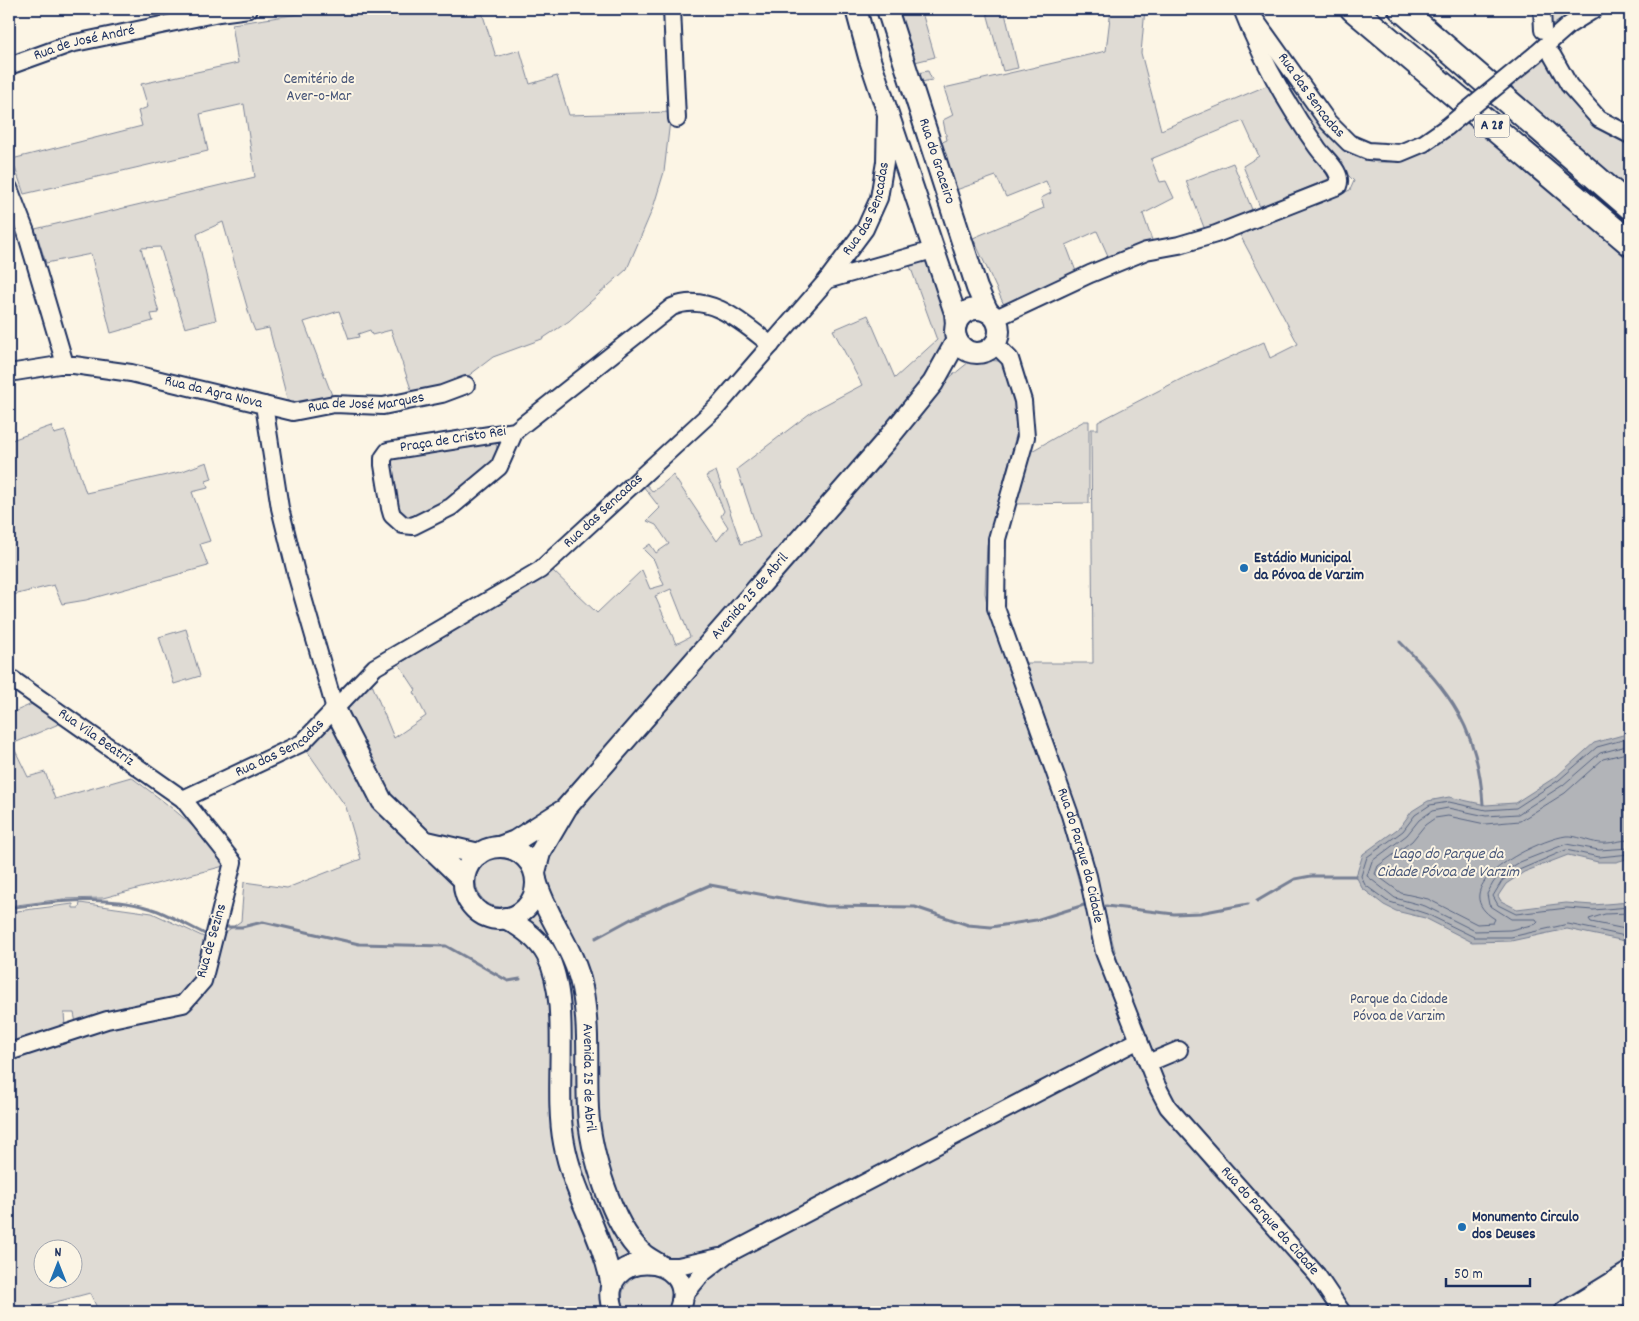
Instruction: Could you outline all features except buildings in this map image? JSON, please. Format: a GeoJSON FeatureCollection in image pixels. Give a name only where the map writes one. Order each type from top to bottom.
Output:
{"type":"FeatureCollection","features":[{"type":"Feature","properties":{"kind":"highway","name":"A 28"},"geometry":{"type":"LineString","coordinates":[[1353,9],[1630,242]]}},
{"type":"Feature","properties":{"kind":"highway","name":"A 28"},"geometry":{"type":"LineString","coordinates":[[1401,9],[1630,207]]}},
{"type":"Feature","properties":{"kind":"main road"},"geometry":{"type":"LineString","coordinates":[[856,9],[869,56],[955,312],[956,332],[964,349],[976,353]]}},
{"type":"Feature","properties":{"kind":"main road","name":"Rua do Graceiro"},"geometry":{"type":"LineString","coordinates":[[887,9],[977,288],[992,315]]}},
{"type":"Feature","properties":{"kind":"main road"},"geometry":{"type":"LineString","coordinates":[[869,56],[887,62],[895,57],[899,46]]}},
{"type":"Feature","properties":{"kind":"main road","name":"Avenida 25 de Abril"},"geometry":{"type":"LineString","coordinates":[[505,918],[516,915],[528,905],[535,891],[535,876],[540,853],[567,807],[880,448],[933,383],[956,332],[959,318],[969,310],[976,309],[992,315]]}},
{"type":"Feature","properties":{"kind":"main road"},"geometry":{"type":"LineString","coordinates":[[992,315],[999,331],[995,344]]}},
{"type":"Feature","properties":{"kind":"main road","name":"Avenida 25 de Abril"},"geometry":{"type":"LineString","coordinates":[[933,383],[976,353],[983,352],[995,344]]}},
{"type":"Feature","properties":{"kind":"main road"},"geometry":{"type":"LineString","coordinates":[[335,709],[382,801],[464,880],[467,870],[479,854],[425,841]]}},
{"type":"Feature","properties":{"kind":"main road","name":"Avenida 25 de Abril"},"geometry":{"type":"LineString","coordinates":[[479,854],[515,841],[567,807]]}},
{"type":"Feature","properties":{"kind":"main road","name":"Avenida 25 de Abril"},"geometry":{"type":"LineString","coordinates":[[498,847],[508,848],[525,856],[535,876],[541,899],[574,963],[582,986],[586,1012],[588,1111],[600,1175],[627,1233],[641,1252],[676,1278],[681,1305]]}},
{"type":"Feature","properties":{"kind":"main road","name":"Avenida 25 de Abril"},"geometry":{"type":"LineString","coordinates":[[464,880],[468,897],[478,911],[487,916],[505,918],[521,926],[534,938],[546,955],[554,974],[558,995],[560,1117],[564,1144],[571,1168],[606,1257],[612,1286],[610,1298],[614,1312]]}},
{"type":"Feature","properties":{"kind":"main road"},"geometry":{"type":"LineString","coordinates":[[612,1286],[617,1277],[630,1266],[646,1262],[660,1265]]}},
{"type":"Feature","properties":{"kind":"main road"},"geometry":{"type":"LineString","coordinates":[[1565,1312],[1630,1272]]}},
{"type":"Feature","properties":{"kind":"main road"},"geometry":{"type":"LineString","coordinates":[[1592,1312],[1630,1290]]}},
{"type":"Feature","properties":{"kind":"street","name":"Rua de José André"},"geometry":{"type":"LineString","coordinates":[[9,66],[70,44],[219,12],[248,9]]}},
{"type":"Feature","properties":{"kind":"street"},"geometry":{"type":"LineString","coordinates":[[672,9],[677,119]]}},
{"type":"Feature","properties":{"kind":"street"},"geometry":{"type":"LineString","coordinates":[[992,315],[1146,251],[1179,245],[1216,234],[1338,186],[1340,180],[1338,174],[1316,146],[1262,56],[1242,9]]}},
{"type":"Feature","properties":{"kind":"street","name":"Rua das Sencadas"},"geometry":{"type":"LineString","coordinates":[[1248,9],[1331,126],[1349,143],[1368,151],[1400,153],[1424,143],[1447,127],[1544,54],[1569,25],[1595,9]]}},
{"type":"Feature","properties":{"kind":"street"},"geometry":{"type":"LineString","coordinates":[[1542,9],[1543,30]]}},
{"type":"Feature","properties":{"kind":"street"},"geometry":{"type":"LineString","coordinates":[[1544,54],[1568,85],[1599,119],[1630,135]]}},
{"type":"Feature","properties":{"kind":"street","name":"Rua das Sencadas"},"geometry":{"type":"LineString","coordinates":[[183,799],[302,742],[375,667],[522,583],[553,560],[718,406],[827,280],[865,229],[879,198],[885,162],[886,104]]}},
{"type":"Feature","properties":{"kind":"street"},"geometry":{"type":"LineString","coordinates":[[9,188],[26,232],[65,364]]}},
{"type":"Feature","properties":{"kind":"street"},"geometry":{"type":"LineString","coordinates":[[827,280],[934,250]]}},
{"type":"Feature","properties":{"kind":"street","name":"Praça de Cristo Rei"},"geometry":{"type":"LineString","coordinates":[[515,430],[499,467],[451,507],[413,526],[403,525],[392,515],[383,465],[383,458],[388,451],[515,430],[676,305],[693,304],[726,311],[771,345]]}},
{"type":"Feature","properties":{"kind":"street","name":"Rua do Parque da Cidade"},"geometry":{"type":"LineString","coordinates":[[995,344],[1010,359],[1023,401],[1026,437],[997,539],[996,608],[1070,815],[1088,876],[1104,952],[1148,1063],[1168,1107],[1318,1276],[1342,1312]]}},
{"type":"Feature","properties":{"kind":"street","name":"Rua da Agra Nova"},"geometry":{"type":"LineString","coordinates":[[9,373],[65,364],[131,373],[264,405],[280,508],[297,577],[335,709]]}},
{"type":"Feature","properties":{"kind":"street","name":"Rua de José Marques"},"geometry":{"type":"LineString","coordinates":[[264,405],[293,412],[334,404],[383,406],[442,394],[466,386]]}},
{"type":"Feature","properties":{"kind":"street","name":"Rua Vila Beatriz"},"geometry":{"type":"LineString","coordinates":[[9,677],[183,799]]}},
{"type":"Feature","properties":{"kind":"street","name":"Rua de Sezins"},"geometry":{"type":"LineString","coordinates":[[9,1052],[107,1020],[183,1004],[203,981],[233,862],[183,799]]}},
{"type":"Feature","properties":{"kind":"street"},"geometry":{"type":"LineString","coordinates":[[681,1305],[702,1274],[726,1255],[1139,1040]]}},
{"type":"Feature","properties":{"kind":"street"},"geometry":{"type":"LineString","coordinates":[[1148,1063],[1178,1050]]}},
{"type":"Feature","properties":{"kind":"street"},"geometry":{"type":"LineString","coordinates":[[660,1265],[678,1266],[726,1255]]}},
{"type":"Feature","properties":{"kind":"green space","name":"Cemitério de Aver-o-Mar"},"geometry":{"type":"Polygon","coordinates":[[[332,9],[481,9],[496,57],[520,50],[530,84],[557,76],[569,115],[671,112],[664,172],[653,208],[627,269],[569,321],[542,339],[493,357],[467,377],[413,395],[391,330],[372,335],[370,330],[358,334],[359,337],[349,339],[339,311],[304,322],[333,398],[293,407],[293,403],[288,402],[269,328],[255,331],[251,321],[223,222],[197,234],[216,320],[185,328],[160,247],[141,248],[159,313],[151,314],[153,321],[111,333],[91,254],[46,263],[35,229],[255,177],[244,104],[200,114],[208,151],[24,194],[12,159],[142,126],[138,111],[148,107],[141,84],[238,63],[232,24],[332,9]]]}},
{"type":"Feature","properties":{"kind":"green space"},"geometry":{"type":"Polygon","coordinates":[[[896,9],[921,9],[935,57],[915,62],[918,73],[928,71],[932,80],[921,82],[896,9]]]}},
{"type":"Feature","properties":{"kind":"green space"},"geometry":{"type":"Polygon","coordinates":[[[986,9],[1004,9],[1018,68],[1003,71],[986,9]]]}},
{"type":"Feature","properties":{"kind":"green space"},"geometry":{"type":"Polygon","coordinates":[[[1111,9],[1145,9],[1141,53],[1161,130],[1273,83],[1331,178],[1260,207],[1243,166],[1259,156],[1243,121],[1151,159],[1160,182],[1166,181],[1174,198],[1143,214],[1153,243],[1109,258],[1097,231],[1066,245],[1077,274],[1005,307],[973,238],[1044,208],[1041,198],[1051,193],[1046,181],[1006,197],[996,176],[956,190],[940,143],[947,140],[943,120],[953,115],[944,88],[1106,51],[1111,9]]]}},
{"type":"Feature","properties":{"kind":"green space"},"geometry":{"type":"Polygon","coordinates":[[[1546,9],[1576,9],[1547,29],[1546,9]]]}},
{"type":"Feature","properties":{"kind":"green space","name":"Parque da Cidade Póvoa de Varzim"},"geometry":{"type":"Polygon","coordinates":[[[1259,37],[1316,119],[1341,147],[1352,155],[1366,160],[1382,162],[1405,159],[1435,146],[1470,120],[1588,221],[1630,262],[1630,1262],[1554,1312],[1347,1312],[1185,1117],[1168,1089],[1135,1011],[1117,959],[1084,833],[1024,663],[1093,663],[1091,429],[1098,429],[1098,422],[1181,379],[1264,342],[1270,358],[1298,344],[1240,235],[1350,190],[1354,181],[1327,154],[1259,37]]]}},
{"type":"Feature","properties":{"kind":"green space"},"geometry":{"type":"Polygon","coordinates":[[[1544,52],[1621,139],[1630,145],[1630,202],[1508,87],[1544,52]]]}},
{"type":"Feature","properties":{"kind":"green space"},"geometry":{"type":"Polygon","coordinates":[[[1233,163],[1253,212],[1205,230],[1186,181],[1233,163]]]}},
{"type":"Feature","properties":{"kind":"green space"},"geometry":{"type":"Polygon","coordinates":[[[931,257],[949,317],[947,341],[940,363],[544,817],[525,831],[493,836],[470,845],[432,834],[387,799],[342,709],[371,682],[394,738],[426,716],[414,692],[416,690],[399,664],[551,569],[597,613],[642,570],[650,589],[664,585],[654,560],[643,549],[650,544],[656,553],[669,544],[656,525],[647,521],[660,508],[643,486],[645,483],[653,492],[673,475],[717,541],[728,527],[721,516],[724,511],[713,486],[706,476],[716,471],[741,544],[760,537],[737,469],[813,411],[862,385],[833,330],[868,315],[895,378],[937,340],[909,263],[931,257]],[[671,589],[655,596],[676,644],[690,637],[671,589]]]}},
{"type":"Feature","properties":{"kind":"green space"},"geometry":{"type":"Polygon","coordinates":[[[999,361],[1004,365],[1016,407],[1018,428],[987,545],[985,593],[989,613],[1059,807],[1080,886],[1131,1038],[716,1252],[675,1259],[646,1247],[622,1211],[598,1146],[592,1010],[554,913],[547,883],[544,857],[554,837],[938,387],[969,362],[999,361]]]}},
{"type":"Feature","properties":{"kind":"green space"},"geometry":{"type":"Polygon","coordinates":[[[1084,421],[1089,421],[1089,503],[1013,504],[1030,452],[1084,421]]]}},
{"type":"Feature","properties":{"kind":"green space"},"geometry":{"type":"Polygon","coordinates":[[[51,426],[54,434],[65,431],[86,493],[180,472],[207,462],[212,479],[206,481],[208,488],[192,492],[210,541],[200,544],[208,566],[86,600],[62,604],[54,585],[9,596],[9,441],[51,426]]]}},
{"type":"Feature","properties":{"kind":"green space"},"geometry":{"type":"Polygon","coordinates":[[[495,442],[497,447],[496,459],[460,493],[414,519],[403,518],[397,511],[390,459],[495,442]]]}},
{"type":"Feature","properties":{"kind":"green space"},"geometry":{"type":"Polygon","coordinates":[[[186,629],[200,676],[174,684],[159,637],[186,629]]]}},
{"type":"Feature","properties":{"kind":"green space"},"geometry":{"type":"Polygon","coordinates":[[[32,704],[61,723],[12,744],[28,777],[45,772],[55,799],[131,777],[194,828],[215,852],[224,866],[103,898],[63,899],[9,906],[9,714],[32,704]]]}},
{"type":"Feature","properties":{"kind":"green space"},"geometry":{"type":"Polygon","coordinates":[[[334,718],[377,811],[453,876],[456,902],[467,917],[489,929],[511,931],[527,942],[548,975],[552,997],[554,1117],[603,1284],[601,1294],[604,1312],[99,1312],[90,1293],[18,1312],[9,1312],[9,1058],[87,1033],[170,1016],[192,1009],[207,988],[221,947],[223,934],[241,921],[244,882],[287,888],[361,859],[346,807],[305,748],[334,718]]]}},
{"type":"Feature","properties":{"kind":"green space"},"geometry":{"type":"Polygon","coordinates":[[[496,857],[506,857],[519,864],[526,877],[526,887],[519,900],[506,907],[496,907],[487,903],[480,896],[476,887],[476,877],[480,868],[487,861],[496,857]]]}},
{"type":"Feature","properties":{"kind":"green space"},"geometry":{"type":"Polygon","coordinates":[[[80,903],[152,913],[206,938],[200,965],[191,985],[177,998],[76,1023],[74,1013],[64,1013],[65,1026],[9,1046],[9,912],[73,904],[73,908],[79,908],[80,903]]]}},
{"type":"Feature","properties":{"kind":"green space"},"geometry":{"type":"Polygon","coordinates":[[[539,912],[576,988],[581,1112],[631,1253],[616,1262],[570,1143],[565,995],[527,921],[539,912]]]}},
{"type":"Feature","properties":{"kind":"green space"},"geometry":{"type":"Polygon","coordinates":[[[1135,1047],[1148,1075],[1156,1102],[1212,1172],[1310,1280],[1330,1312],[689,1312],[698,1283],[724,1264],[1135,1047]]]}},
{"type":"Feature","properties":{"kind":"green space"},"geometry":{"type":"Polygon","coordinates":[[[644,1273],[659,1278],[669,1285],[673,1296],[668,1312],[626,1312],[622,1299],[624,1288],[637,1275],[644,1273]]]}},
{"type":"Feature","properties":{"kind":"water","name":"Lago do Parque da Cidade Póvoa de Varzim"},"geometry":{"type":"Polygon","coordinates":[[[1630,733],[1630,858],[1616,862],[1598,862],[1568,855],[1524,872],[1506,884],[1498,896],[1501,901],[1517,909],[1566,903],[1593,905],[1630,902],[1630,942],[1567,929],[1511,941],[1472,942],[1425,918],[1396,911],[1384,905],[1362,888],[1356,876],[1363,854],[1400,827],[1412,811],[1428,801],[1449,797],[1486,805],[1515,803],[1557,776],[1594,743],[1630,733]]]}},
{"type":"Feature","properties":{"kind":"waterway"},"geometry":{"type":"LineString","coordinates":[[1400,642],[1434,678],[1459,714],[1475,754],[1483,804]]}},
{"type":"Feature","properties":{"kind":"waterway"},"geometry":{"type":"LineString","coordinates":[[1257,901],[1295,879],[1311,876],[1356,876]]}},
{"type":"Feature","properties":{"kind":"waterway"},"geometry":{"type":"LineString","coordinates":[[596,938],[631,919],[710,885],[825,906],[915,907],[968,925],[991,927],[1036,920],[1084,905]]}},
{"type":"Feature","properties":{"kind":"waterway"},"geometry":{"type":"LineString","coordinates":[[9,908],[64,901],[122,902],[158,911],[207,935]]}},
{"type":"Feature","properties":{"kind":"waterway"},"geometry":{"type":"LineString","coordinates":[[1106,906],[1174,914],[1200,913],[1248,904]]}},
{"type":"Feature","properties":{"kind":"waterway"},"geometry":{"type":"LineString","coordinates":[[223,927],[242,927],[263,922],[359,944],[446,946],[508,981],[520,979]]}},
{"type":"Feature","properties":{"kind":"place","name":"Estádio Municipal da Póvoa de Varzim"},"geometry":{"type":"Point","coordinates":[1244,568]}},
{"type":"Feature","properties":{"kind":"place","name":"Monumento Circulo dos Deuses"},"geometry":{"type":"Point","coordinates":[1462,1227]}}]}
